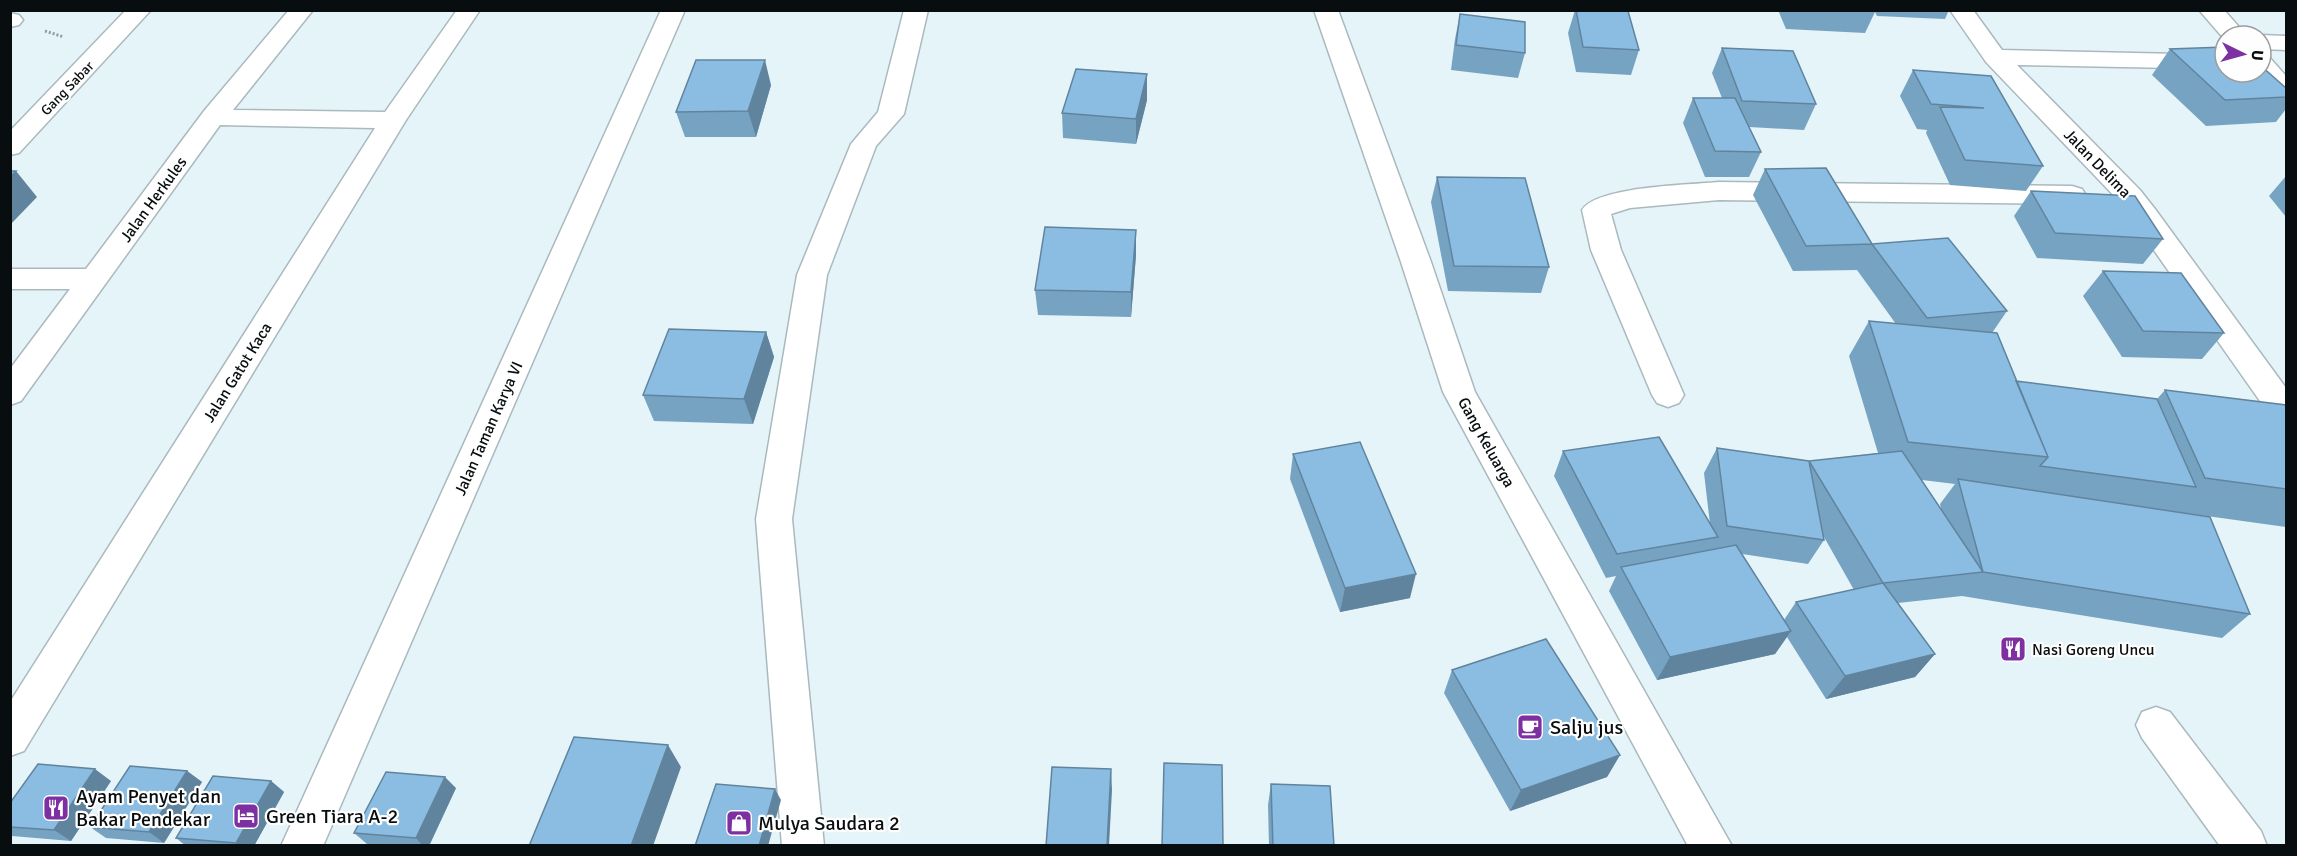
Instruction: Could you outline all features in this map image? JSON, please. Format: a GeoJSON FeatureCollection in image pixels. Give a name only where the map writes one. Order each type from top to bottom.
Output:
{"type":"FeatureCollection","features":[{"type":"Feature","properties":{"kind":"street"},"geometry":{"type":"LineString","coordinates":[[103,50],[140,10]]}},
{"type":"Feature","properties":{"kind":"street","name":"Jalan Herkules"},"geometry":{"type":"LineString","coordinates":[[10,393],[213,117],[302,10]]}},
{"type":"Feature","properties":{"kind":"street","name":"Jalan Gatot Kaca"},"geometry":{"type":"LineString","coordinates":[[10,738],[393,120],[469,10]]}},
{"type":"Feature","properties":{"kind":"street","name":"Jalan Taman Karya VI"},"geometry":{"type":"LineString","coordinates":[[302,846],[673,10]]}},
{"type":"Feature","properties":{"kind":"street"},"geometry":{"type":"LineString","coordinates":[[803,846],[774,519],[812,275],[864,144],[891,114],[916,10]]}},
{"type":"Feature","properties":{"kind":"street","name":"Gang Keluarga"},"geometry":{"type":"LineString","coordinates":[[1326,10],[1416,262],[1459,392],[1711,846]]}},
{"type":"Feature","properties":{"kind":"street","name":"Jalan Delima"},"geometry":{"type":"LineString","coordinates":[[1961,10],[1995,57],[2130,196],[2285,409]]}},
{"type":"Feature","properties":{"kind":"street"},"geometry":{"type":"LineString","coordinates":[[2210,10],[2223,24]]}},
{"type":"Feature","properties":{"kind":"street","name":"Gang Sabar"},"geometry":{"type":"LineString","coordinates":[[10,147],[103,50],[76,41]]}},
{"type":"Feature","properties":{"kind":"street"},"geometry":{"type":"LineString","coordinates":[[1995,57],[2213,62]]}},
{"type":"Feature","properties":{"kind":"street"},"geometry":{"type":"LineString","coordinates":[[2273,76],[2286,90]]}},
{"type":"Feature","properties":{"kind":"street"},"geometry":{"type":"LineString","coordinates":[[213,117],[393,120]]}},
{"type":"Feature","properties":{"kind":"street"},"geometry":{"type":"LineString","coordinates":[[1668,395],[1606,250],[1596,210],[1626,199],[1719,191],[2130,196]]}},
{"type":"Feature","properties":{"kind":"street"},"geometry":{"type":"LineString","coordinates":[[10,279],[94,279]]}},
{"type":"Feature","properties":{"kind":"street"},"geometry":{"type":"LineString","coordinates":[[2248,405],[2285,409]]}},
{"type":"Feature","properties":{"kind":"street"},"geometry":{"type":"LineString","coordinates":[[2156,725],[2246,846]]}},
{"type":"Feature","properties":{"kind":"building"},"geometry":{"type":"Polygon","coordinates":[[[1576,10],[1628,11],[1639,50],[1583,47],[1576,10]]]}},
{"type":"Feature","properties":{"kind":"building"},"geometry":{"type":"Polygon","coordinates":[[[1460,14],[1525,22],[1525,53],[1456,45],[1460,14]]]}},
{"type":"Feature","properties":{"kind":"building"},"geometry":{"type":"Polygon","coordinates":[[[2213,47],[2213,84],[2273,84],[2273,77],[2286,88],[2286,97],[2225,100],[2170,49],[2213,47]]]}},
{"type":"Feature","properties":{"kind":"building"},"geometry":{"type":"Polygon","coordinates":[[[1722,48],[1793,51],[1816,104],[1742,101],[1722,48]]]}},
{"type":"Feature","properties":{"kind":"building"},"geometry":{"type":"Polygon","coordinates":[[[696,60],[765,60],[748,111],[676,112],[696,60]]]}},
{"type":"Feature","properties":{"kind":"building"},"geometry":{"type":"Polygon","coordinates":[[[1076,69],[1147,74],[1136,119],[1062,113],[1076,69]]]}},
{"type":"Feature","properties":{"kind":"building"},"geometry":{"type":"Polygon","coordinates":[[[1913,70],[1991,76],[2043,166],[1965,160],[1940,107],[1984,108],[1931,104],[1913,70]]]}},
{"type":"Feature","properties":{"kind":"building"},"geometry":{"type":"Polygon","coordinates":[[[1693,98],[1735,98],[1761,152],[1715,151],[1693,98]]]}},
{"type":"Feature","properties":{"kind":"building"},"geometry":{"type":"Polygon","coordinates":[[[1826,168],[1872,244],[1806,246],[1765,169],[1826,168]]]}},
{"type":"Feature","properties":{"kind":"building"},"geometry":{"type":"Polygon","coordinates":[[[1437,177],[1525,178],[1549,267],[1454,266],[1437,177]]]}},
{"type":"Feature","properties":{"kind":"building"},"geometry":{"type":"Polygon","coordinates":[[[2031,191],[2135,196],[2163,239],[2055,233],[2031,191]]]}},
{"type":"Feature","properties":{"kind":"building"},"geometry":{"type":"Polygon","coordinates":[[[1045,227],[1136,230],[1131,292],[1035,290],[1045,227]]]}},
{"type":"Feature","properties":{"kind":"building"},"geometry":{"type":"Polygon","coordinates":[[[1948,238],[2007,311],[1927,318],[1872,244],[1948,238]]]}},
{"type":"Feature","properties":{"kind":"building"},"geometry":{"type":"Polygon","coordinates":[[[2103,271],[2181,273],[2224,333],[2143,331],[2103,271]]]}},
{"type":"Feature","properties":{"kind":"building"},"geometry":{"type":"Polygon","coordinates":[[[1869,321],[1997,333],[2048,457],[1908,442],[1869,321]]]}},
{"type":"Feature","properties":{"kind":"building"},"geometry":{"type":"Polygon","coordinates":[[[669,329],[766,332],[744,399],[643,395],[669,329]]]}},
{"type":"Feature","properties":{"kind":"building"},"geometry":{"type":"Polygon","coordinates":[[[2016,381],[2157,399],[2196,487],[2040,466],[2048,457],[2016,381]]]}},
{"type":"Feature","properties":{"kind":"building"},"geometry":{"type":"Polygon","coordinates":[[[2165,390],[2286,405],[2286,489],[2205,478],[2165,390]]]}},
{"type":"Feature","properties":{"kind":"building"},"geometry":{"type":"Polygon","coordinates":[[[1659,437],[1718,537],[1617,554],[1563,451],[1659,437]]]}},
{"type":"Feature","properties":{"kind":"building"},"geometry":{"type":"Polygon","coordinates":[[[1360,442],[1416,574],[1345,588],[1293,454],[1360,442]]]}},
{"type":"Feature","properties":{"kind":"building"},"geometry":{"type":"Polygon","coordinates":[[[1717,448],[1809,461],[1824,540],[1727,526],[1717,448]]]}},
{"type":"Feature","properties":{"kind":"building"},"geometry":{"type":"Polygon","coordinates":[[[1902,451],[1983,572],[1883,583],[1809,461],[1902,451]]]}},
{"type":"Feature","properties":{"kind":"building"},"geometry":{"type":"Polygon","coordinates":[[[1958,479],[2210,517],[2250,614],[1983,572],[1958,479]]]}},
{"type":"Feature","properties":{"kind":"building"},"geometry":{"type":"Polygon","coordinates":[[[1736,545],[1791,631],[1670,657],[1621,567],[1736,545]]]}},
{"type":"Feature","properties":{"kind":"building"},"geometry":{"type":"Polygon","coordinates":[[[1883,583],[1935,654],[1845,676],[1796,602],[1883,583]]]}},
{"type":"Feature","properties":{"kind":"building"},"geometry":{"type":"Polygon","coordinates":[[[1546,639],[1620,755],[1521,790],[1452,670],[1546,639]]]}},
{"type":"Feature","properties":{"kind":"building"},"geometry":{"type":"Polygon","coordinates":[[[574,737],[668,745],[631,846],[529,846],[574,737]]]}},
{"type":"Feature","properties":{"kind":"building"},"geometry":{"type":"Polygon","coordinates":[[[1164,763],[1222,765],[1223,846],[1162,846],[1164,763]]]}},
{"type":"Feature","properties":{"kind":"building"},"geometry":{"type":"Polygon","coordinates":[[[38,764],[95,769],[54,830],[10,827],[10,803],[38,764]]]}},
{"type":"Feature","properties":{"kind":"building"},"geometry":{"type":"Polygon","coordinates":[[[130,766],[187,771],[149,832],[90,827],[130,766]]]}},
{"type":"Feature","properties":{"kind":"building"},"geometry":{"type":"Polygon","coordinates":[[[1052,767],[1111,769],[1107,846],[1046,846],[1052,767]]]}},
{"type":"Feature","properties":{"kind":"building"},"geometry":{"type":"Polygon","coordinates":[[[386,772],[445,777],[416,838],[354,833],[386,772]]]}},
{"type":"Feature","properties":{"kind":"building"},"geometry":{"type":"Polygon","coordinates":[[[213,776],[271,781],[236,843],[176,838],[213,776]]]}},
{"type":"Feature","properties":{"kind":"building"},"geometry":{"type":"Polygon","coordinates":[[[716,784],[775,789],[759,846],[695,846],[716,784]]]}},
{"type":"Feature","properties":{"kind":"building"},"geometry":{"type":"Polygon","coordinates":[[[1271,784],[1330,786],[1334,846],[1273,846],[1271,784]]]}},
{"type":"Feature","properties":{"kind":"place","name":"Nasi Goreng Uncu"},"geometry":{"type":"Point","coordinates":[2013,649]}},
{"type":"Feature","properties":{"kind":"place","name":"Salju jus"},"geometry":{"type":"Point","coordinates":[1530,727]}},
{"type":"Feature","properties":{"kind":"place","name":"Ayam Penyet dan Bakar Pendekar"},"geometry":{"type":"Point","coordinates":[56,808]}},
{"type":"Feature","properties":{"kind":"place","name":"Green Tiara A-2"},"geometry":{"type":"Point","coordinates":[246,816]}},
{"type":"Feature","properties":{"kind":"place","name":"Mulya Saudara 2"},"geometry":{"type":"Point","coordinates":[739,823]}}]}
